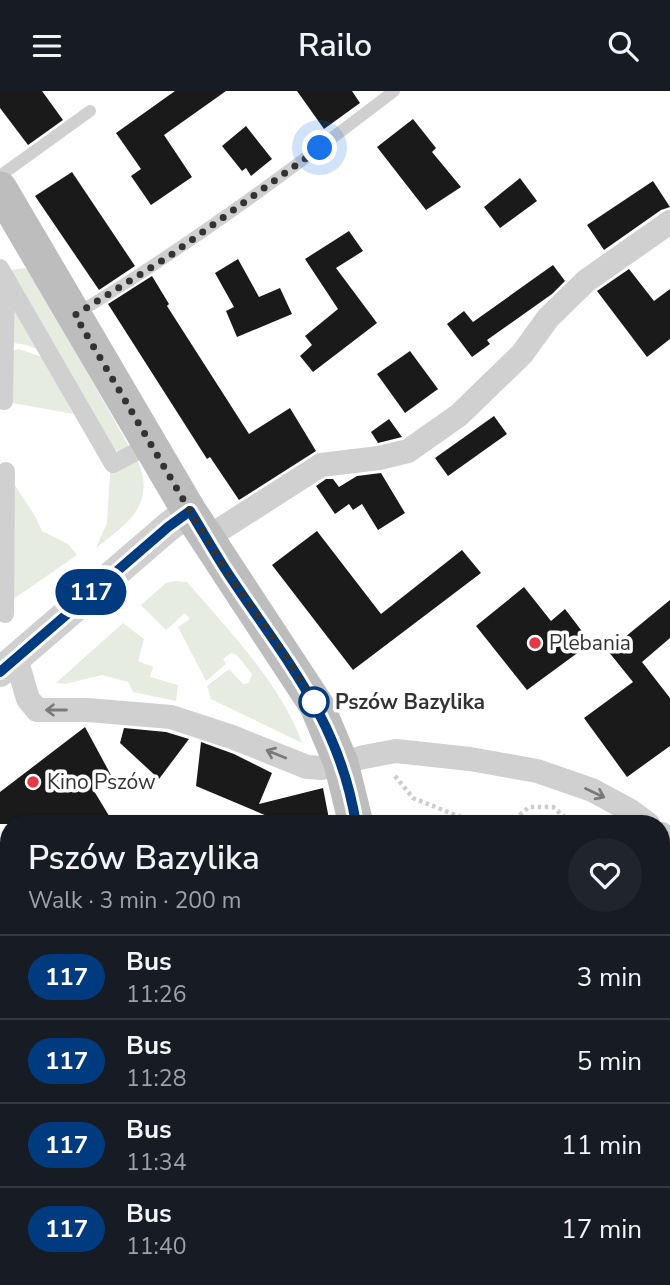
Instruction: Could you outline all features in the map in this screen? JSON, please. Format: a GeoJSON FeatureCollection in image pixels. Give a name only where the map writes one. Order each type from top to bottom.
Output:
{"type":"FeatureCollection","features":[{"type":"Feature","properties":{"kind":"main road"},"geometry":{"type":"LineString","coordinates":[[0,189],[198,524],[317,706],[341,763],[354,815]]}},
{"type":"Feature","properties":{"kind":"street"},"geometry":{"type":"LineString","coordinates":[[636,815],[592,790],[537,771],[470,759],[396,751],[322,768],[307,767],[232,737],[171,717],[37,710],[8,665],[158,535],[198,524],[321,465],[379,458],[408,451],[459,415],[523,354],[548,318],[586,281],[670,222]]}},
{"type":"Feature","properties":{"kind":"street"},"geometry":{"type":"LineString","coordinates":[[3,273],[4,401]]}},
{"type":"Feature","properties":{"kind":"street"},"geometry":{"type":"LineString","coordinates":[[3,273],[110,466],[134,453]]}},
{"type":"Feature","properties":{"kind":"street"},"geometry":{"type":"LineString","coordinates":[[5,614],[6,471]]}},
{"type":"Feature","properties":{"kind":"lane"},"geometry":{"type":"LineString","coordinates":[[75,315],[168,257],[301,162],[394,91]]}},
{"type":"Feature","properties":{"kind":"lane"},"geometry":{"type":"LineString","coordinates":[[0,176],[90,111]]}},
{"type":"Feature","properties":{"kind":"path"},"geometry":{"type":"LineString","coordinates":[[395,775],[414,798],[456,815]]}},
{"type":"Feature","properties":{"kind":"path"},"geometry":{"type":"LineString","coordinates":[[520,815],[529,807],[553,807],[562,815]]}},
{"type":"Feature","properties":{"kind":"shaded area"},"geometry":{"type":"Polygon","coordinates":[[[25,268],[33,276],[131,450],[114,451],[11,270],[25,268]]]}},
{"type":"Feature","properties":{"kind":"shaded area"},"geometry":{"type":"Polygon","coordinates":[[[13,297],[41,351],[13,343],[13,297]]]}},
{"type":"Feature","properties":{"kind":"shaded area"},"geometry":{"type":"Polygon","coordinates":[[[19,349],[45,358],[73,414],[13,403],[12,351],[19,349]]]}},
{"type":"Feature","properties":{"kind":"shaded area"},"geometry":{"type":"Polygon","coordinates":[[[137,459],[144,488],[136,511],[119,530],[96,548],[107,523],[110,473],[137,459]]]}},
{"type":"Feature","properties":{"kind":"shaded area"},"geometry":{"type":"Polygon","coordinates":[[[12,481],[42,531],[68,544],[77,555],[12,600],[12,481]]]}},
{"type":"Feature","properties":{"kind":"shaded area"},"geometry":{"type":"Polygon","coordinates":[[[187,582],[252,658],[282,701],[302,743],[211,699],[207,686],[229,669],[243,684],[249,683],[252,674],[237,655],[231,653],[223,659],[226,664],[206,681],[178,627],[190,619],[185,613],[166,630],[141,605],[166,583],[187,582]]]}},
{"type":"Feature","properties":{"kind":"shaded area"},"geometry":{"type":"Polygon","coordinates":[[[123,623],[144,639],[138,661],[153,667],[150,677],[178,685],[176,701],[133,692],[128,682],[102,675],[65,684],[56,683],[123,623]]]}},
{"type":"Feature","properties":{"kind":"building"},"geometry":{"type":"Polygon","coordinates":[[[0,91],[42,91],[63,120],[28,145],[0,108],[0,91]]]}},
{"type":"Feature","properties":{"kind":"building"},"geometry":{"type":"Polygon","coordinates":[[[175,91],[226,91],[164,135],[192,177],[151,205],[131,176],[141,169],[116,133],[175,91]]]}},
{"type":"Feature","properties":{"kind":"building"},"geometry":{"type":"Polygon","coordinates":[[[297,91],[352,91],[360,103],[324,129],[297,91]]]}},
{"type":"Feature","properties":{"kind":"building"},"geometry":{"type":"Polygon","coordinates":[[[413,119],[436,148],[432,152],[461,187],[426,210],[377,147],[413,119]]]}},
{"type":"Feature","properties":{"kind":"building"},"geometry":{"type":"Polygon","coordinates":[[[246,126],[272,159],[251,176],[246,168],[242,171],[222,146],[246,126]]]}},
{"type":"Feature","properties":{"kind":"building"},"geometry":{"type":"Polygon","coordinates":[[[72,172],[135,266],[99,290],[35,196],[72,172]]]}},
{"type":"Feature","properties":{"kind":"building"},"geometry":{"type":"Polygon","coordinates":[[[520,178],[537,201],[500,228],[484,207],[520,178]]]}},
{"type":"Feature","properties":{"kind":"building"},"geometry":{"type":"Polygon","coordinates":[[[653,181],[670,207],[661,210],[604,250],[587,225],[653,181]]]}},
{"type":"Feature","properties":{"kind":"building"},"geometry":{"type":"Polygon","coordinates":[[[349,231],[363,251],[336,268],[377,323],[313,372],[300,356],[312,345],[305,336],[338,309],[305,259],[349,231]]]}},
{"type":"Feature","properties":{"kind":"building"},"geometry":{"type":"Polygon","coordinates":[[[238,259],[259,297],[280,288],[292,314],[237,337],[226,311],[234,307],[215,273],[238,259]]]}},
{"type":"Feature","properties":{"kind":"building"},"geometry":{"type":"Polygon","coordinates":[[[553,265],[565,281],[552,294],[487,340],[490,344],[472,357],[447,324],[464,311],[473,322],[553,265]]]}},
{"type":"Feature","properties":{"kind":"building"},"geometry":{"type":"Polygon","coordinates":[[[629,269],[654,301],[670,289],[670,339],[647,357],[597,291],[629,269]]]}},
{"type":"Feature","properties":{"kind":"building"},"geometry":{"type":"Polygon","coordinates":[[[152,276],[169,304],[167,306],[249,434],[290,408],[316,451],[239,500],[210,457],[207,459],[108,304],[152,276]]]}},
{"type":"Feature","properties":{"kind":"building"},"geometry":{"type":"Polygon","coordinates":[[[410,351],[438,389],[405,413],[377,374],[410,351]]]}},
{"type":"Feature","properties":{"kind":"building"},"geometry":{"type":"Polygon","coordinates":[[[494,416],[507,434],[448,476],[435,458],[494,416]]]}},
{"type":"Feature","properties":{"kind":"building"},"geometry":{"type":"Polygon","coordinates":[[[389,419],[402,437],[378,443],[371,432],[389,419]]]}},
{"type":"Feature","properties":{"kind":"building"},"geometry":{"type":"Polygon","coordinates":[[[381,473],[405,513],[378,530],[362,504],[353,510],[349,504],[335,514],[316,486],[326,479],[333,479],[339,487],[357,476],[381,473]]]}},
{"type":"Feature","properties":{"kind":"building"},"geometry":{"type":"Polygon","coordinates":[[[317,531],[381,614],[462,550],[481,573],[353,670],[272,565],[317,531]]]}},
{"type":"Feature","properties":{"kind":"building","name":"Plebania"},"geometry":{"type":"Polygon","coordinates":[[[524,587],[551,621],[565,609],[591,643],[527,690],[476,626],[524,587]]]}},
{"type":"Feature","properties":{"kind":"building"},"geometry":{"type":"Polygon","coordinates":[[[670,600],[670,638],[642,662],[670,698],[670,746],[627,777],[584,718],[633,682],[608,651],[670,600]]]}},
{"type":"Feature","properties":{"kind":"building"},"geometry":{"type":"Polygon","coordinates":[[[85,727],[112,777],[94,791],[109,815],[0,815],[0,792],[85,727]]]}},
{"type":"Feature","properties":{"kind":"building"},"geometry":{"type":"Polygon","coordinates":[[[124,728],[166,732],[189,739],[159,779],[120,743],[124,728]]]}},
{"type":"Feature","properties":{"kind":"building"},"geometry":{"type":"Polygon","coordinates":[[[201,742],[234,754],[272,773],[259,804],[323,788],[328,815],[265,815],[196,786],[201,742]]]}},
{"type":"Feature","properties":{"kind":"bus line","name":"117"},"geometry":{"type":"LineString","coordinates":[[0,672],[190,511],[228,574],[278,644],[317,706],[341,763],[355,815]]}},
{"type":"Feature","properties":{"kind":"place","name":"Plebania"},"geometry":{"type":"Point","coordinates":[535,643]}},
{"type":"Feature","properties":{"kind":"place","name":"Pszów Bazylika"},"geometry":{"type":"Point","coordinates":[314,702]}},
{"type":"Feature","properties":{"kind":"place","name":"Kino Pszów"},"geometry":{"type":"Point","coordinates":[33,782]}},
{"type":"Feature","properties":{"kind":"route"},"geometry":{"type":"LineString","coordinates":[[314,702],[317,706],[278,644],[228,574],[75,315],[168,257],[320,148]]}}]}
